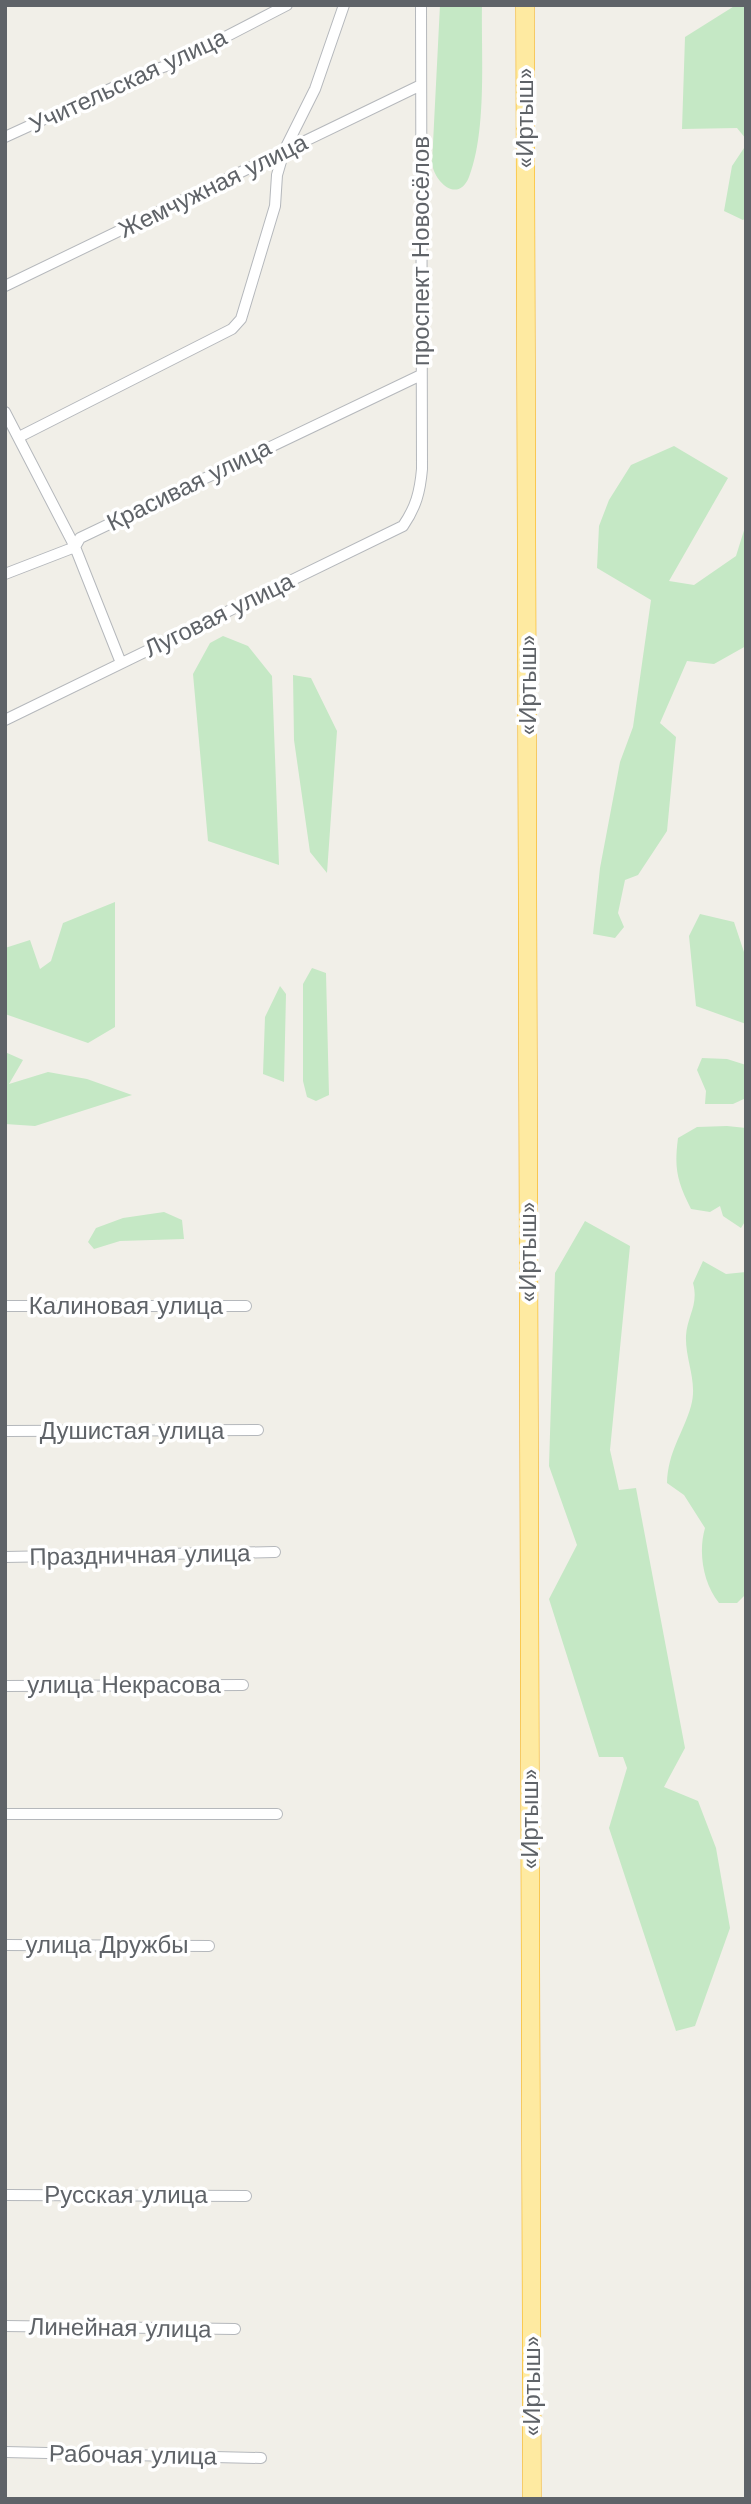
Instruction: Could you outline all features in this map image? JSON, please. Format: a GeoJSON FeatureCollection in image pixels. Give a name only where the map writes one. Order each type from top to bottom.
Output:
{"type":"FeatureCollection","features":[{"type":"Feature","properties":{"kind":"highway","name":"«Иртыш»"},"geometry":{"type":"LineString","coordinates":[[525,5],[532,2499]]}},
{"type":"Feature","properties":{"kind":"street","name":"Учительская улица"},"geometry":{"type":"LineString","coordinates":[[5,137],[145,73],[175,63],[287,5]]}},
{"type":"Feature","properties":{"kind":"street"},"geometry":{"type":"LineString","coordinates":[[19,437],[232,329],[241,319],[275,206],[277,175],[284,151],[315,89],[344,5]]}},
{"type":"Feature","properties":{"kind":"street","name":"проспект Новосёлов"},"geometry":{"type":"LineString","coordinates":[[420,497],[421,5]]}},
{"type":"Feature","properties":{"kind":"street","name":"Жемчужная улица"},"geometry":{"type":"LineString","coordinates":[[5,286],[421,85]]}},
{"type":"Feature","properties":{"kind":"street","name":"Красивая улица"},"geometry":{"type":"LineString","coordinates":[[5,574],[75,547],[80,538],[421,375]]}},
{"type":"Feature","properties":{"kind":"street"},"geometry":{"type":"LineString","coordinates":[[5,412],[9,427],[19,437],[75,547],[121,663]]}},
{"type":"Feature","properties":{"kind":"street","name":"Луговая улица"},"geometry":{"type":"LineString","coordinates":[[5,720],[403,526],[420,497]]}},
{"type":"Feature","properties":{"kind":"street","name":"Калиновая улица"},"geometry":{"type":"LineString","coordinates":[[5,1306],[246,1306]]}},
{"type":"Feature","properties":{"kind":"street","name":"Душистая улица"},"geometry":{"type":"LineString","coordinates":[[5,1431],[258,1430]]}},
{"type":"Feature","properties":{"kind":"street","name":"Праздничная улица"},"geometry":{"type":"LineString","coordinates":[[5,1557],[275,1552]]}},
{"type":"Feature","properties":{"kind":"street","name":"улица Некрасова"},"geometry":{"type":"LineString","coordinates":[[5,1686],[243,1685]]}},
{"type":"Feature","properties":{"kind":"street"},"geometry":{"type":"LineString","coordinates":[[5,1814],[276,1814]]}},
{"type":"Feature","properties":{"kind":"street","name":"улица Дружбы"},"geometry":{"type":"LineString","coordinates":[[5,1945],[209,1945]]}},
{"type":"Feature","properties":{"kind":"street","name":"Русская улица"},"geometry":{"type":"LineString","coordinates":[[5,2195],[246,2196]]}},
{"type":"Feature","properties":{"kind":"street","name":"Линейная улица"},"geometry":{"type":"LineString","coordinates":[[5,2326],[234,2329]]}},
{"type":"Feature","properties":{"kind":"street","name":"Рабочая улица"},"geometry":{"type":"LineString","coordinates":[[5,2452],[261,2458]]}},
{"type":"Feature","properties":{"kind":"green space"},"geometry":{"type":"Polygon","coordinates":[[[440,5],[482,5],[481,115],[475,158],[469,177],[459,189],[447,187],[442,183],[432,163],[440,5]]]}},
{"type":"Feature","properties":{"kind":"green space"},"geometry":{"type":"Polygon","coordinates":[[[736,5],[746,5],[746,139],[737,128],[682,129],[685,37],[736,5]]]}},
{"type":"Feature","properties":{"kind":"green space"},"geometry":{"type":"Polygon","coordinates":[[[746,145],[746,218],[743,220],[724,211],[732,166],[746,145]]]}},
{"type":"Feature","properties":{"kind":"green space"},"geometry":{"type":"Polygon","coordinates":[[[674,446],[728,478],[669,581],[694,585],[736,556],[746,524],[746,646],[714,664],[687,661],[660,723],[676,737],[667,831],[638,875],[625,880],[618,913],[624,927],[615,938],[593,934],[600,868],[620,762],[633,727],[651,600],[597,568],[599,526],[609,500],[631,465],[674,446]]]}},
{"type":"Feature","properties":{"kind":"green space"},"geometry":{"type":"Polygon","coordinates":[[[223,636],[248,646],[272,676],[279,865],[208,841],[193,674],[210,643],[223,636]]]}},
{"type":"Feature","properties":{"kind":"green space"},"geometry":{"type":"Polygon","coordinates":[[[293,675],[311,678],[337,731],[327,873],[310,852],[294,740],[293,675]]]}},
{"type":"Feature","properties":{"kind":"green space"},"geometry":{"type":"Polygon","coordinates":[[[115,902],[115,1027],[88,1043],[5,1014],[5,948],[30,940],[40,969],[51,961],[63,923],[115,902]]]}},
{"type":"Feature","properties":{"kind":"green space"},"geometry":{"type":"Polygon","coordinates":[[[700,914],[734,922],[746,958],[746,1024],[696,1006],[689,936],[700,914]]]}},
{"type":"Feature","properties":{"kind":"green space"},"geometry":{"type":"Polygon","coordinates":[[[312,968],[326,973],[329,1095],[316,1101],[307,1097],[303,1081],[303,984],[312,968]]]}},
{"type":"Feature","properties":{"kind":"green space"},"geometry":{"type":"Polygon","coordinates":[[[280,986],[286,994],[284,1082],[263,1074],[265,1017],[280,986]]]}},
{"type":"Feature","properties":{"kind":"green space"},"geometry":{"type":"Polygon","coordinates":[[[5,1052],[23,1060],[9,1084],[48,1072],[87,1079],[132,1095],[35,1126],[5,1124],[5,1052]]]}},
{"type":"Feature","properties":{"kind":"green space"},"geometry":{"type":"Polygon","coordinates":[[[702,1058],[727,1059],[746,1065],[746,1098],[733,1104],[705,1104],[706,1091],[697,1070],[702,1058]]]}},
{"type":"Feature","properties":{"kind":"green space"},"geometry":{"type":"Polygon","coordinates":[[[697,1127],[746,1128],[746,1220],[741,1228],[723,1216],[720,1206],[710,1212],[691,1209],[678,1175],[678,1138],[697,1127]]]}},
{"type":"Feature","properties":{"kind":"green space"},"geometry":{"type":"Polygon","coordinates":[[[164,1212],[182,1220],[184,1239],[120,1241],[94,1249],[88,1242],[96,1228],[123,1218],[164,1212]]]}},
{"type":"Feature","properties":{"kind":"green space"},"geometry":{"type":"Polygon","coordinates":[[[585,1221],[630,1246],[610,1450],[619,1490],[636,1488],[685,1748],[664,1787],[698,1801],[716,1848],[730,1928],[695,2026],[676,2031],[609,1828],[627,1768],[623,1757],[599,1757],[549,1599],[577,1545],[549,1466],[555,1273],[585,1221]]]}},
{"type":"Feature","properties":{"kind":"green space"},"geometry":{"type":"Polygon","coordinates":[[[703,1261],[726,1274],[746,1272],[746,1594],[737,1603],[719,1603],[714,1595],[703,1567],[705,1528],[684,1495],[667,1483],[670,1461],[693,1397],[686,1336],[695,1298],[693,1283],[703,1261]]]}}]}
